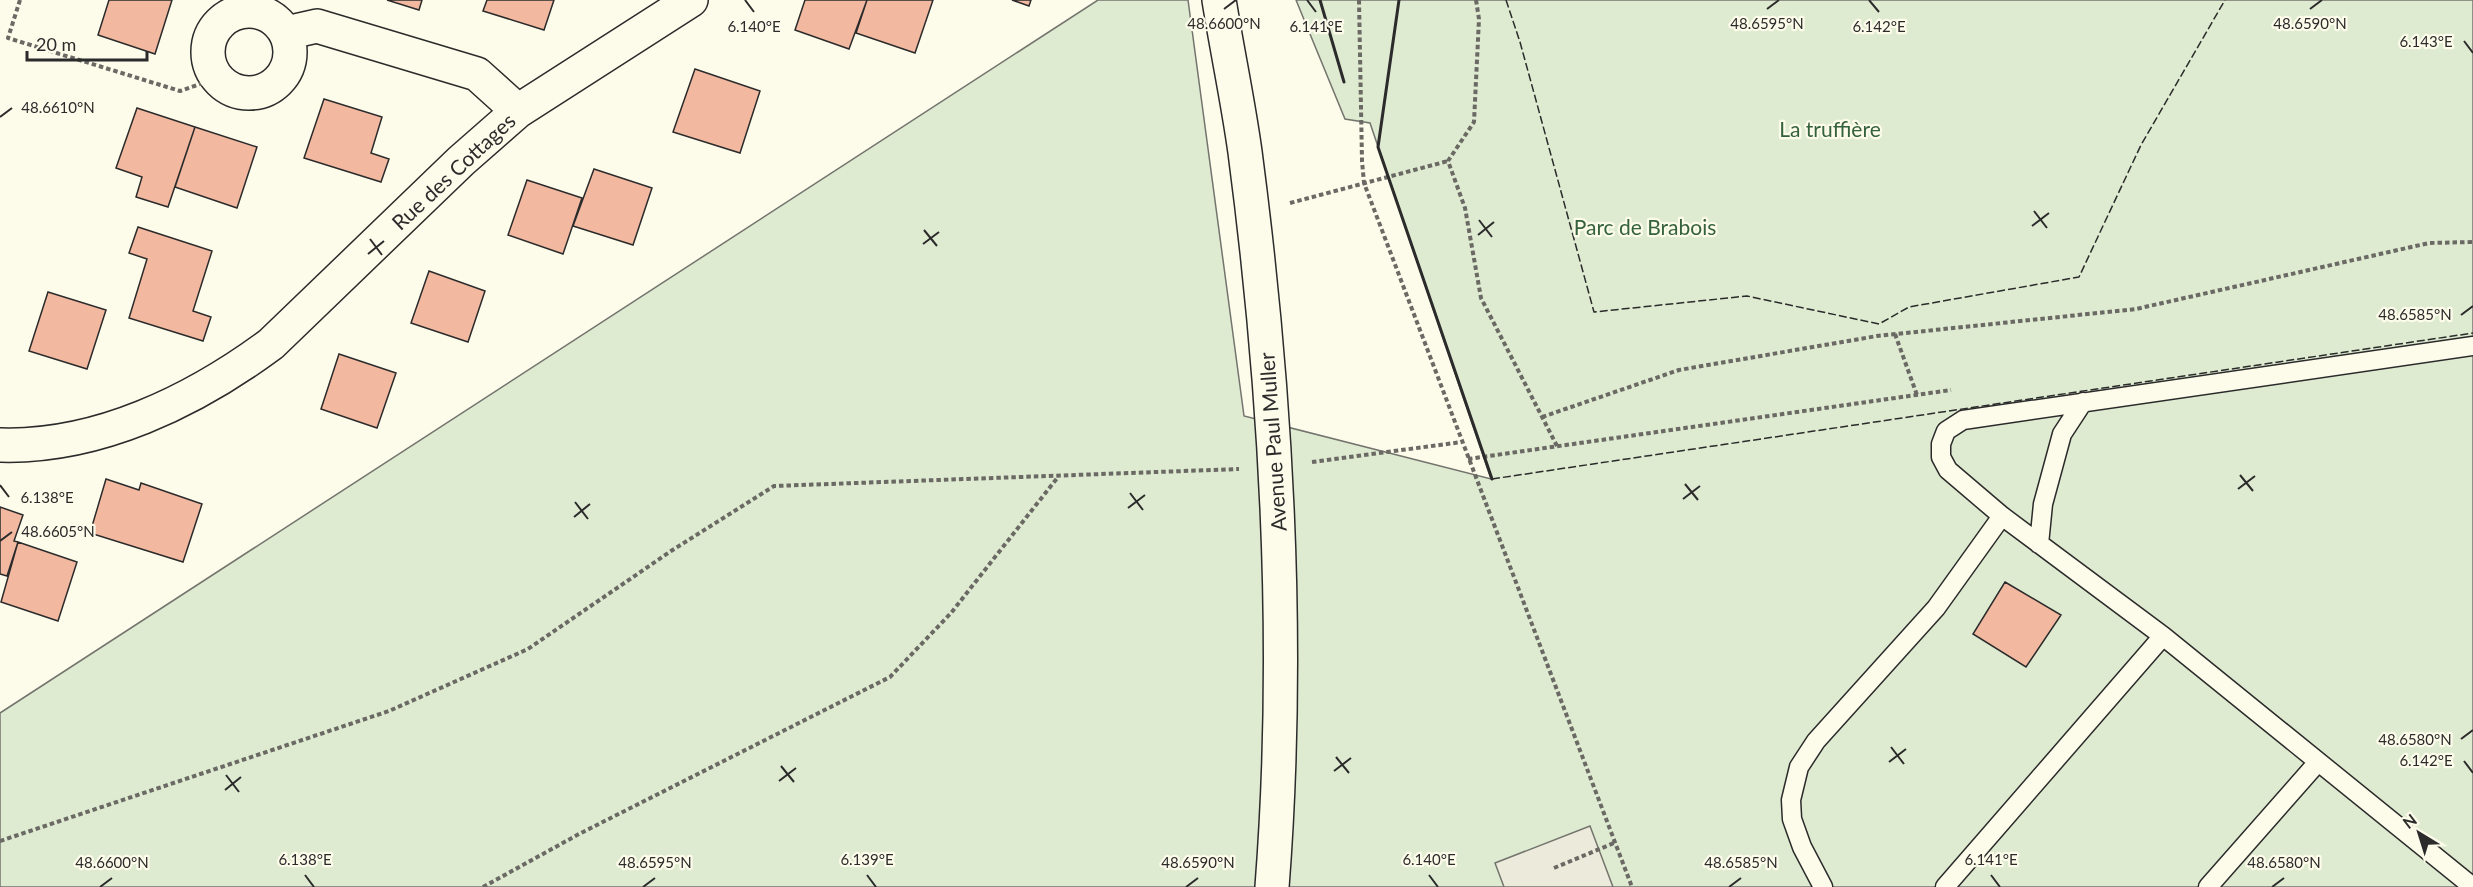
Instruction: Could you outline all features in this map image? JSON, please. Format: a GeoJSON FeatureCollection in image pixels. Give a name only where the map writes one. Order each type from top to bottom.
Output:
{"type":"FeatureCollection","features":[{"type":"Feature","properties":{"kind":"street","name":"Rue des Cottages"},"geometry":{"type":"LineString","coordinates":[[0,445],[21,446],[68,440],[133,421],[187,397],[248,361],[271,344],[461,162],[518,111],[691,0]]}},
{"type":"Feature","properties":{"kind":"street","name":"Avenue Paul Muller"},"geometry":{"type":"LineString","coordinates":[[1219,0],[1245,150],[1273,412],[1262,468],[1282,634],[1278,812],[1272,887]]}},
{"type":"Feature","properties":{"kind":"street"},"geometry":{"type":"LineString","coordinates":[[258,11],[274,19],[286,33],[291,52],[287,70],[276,85],[259,93],[240,94],[223,86],[217,78],[212,71],[207,53],[211,35],[222,20],[239,12],[258,11]]}},
{"type":"Feature","properties":{"kind":"street"},"geometry":{"type":"LineString","coordinates":[[286,33],[317,26],[477,74],[518,111]]}},
{"type":"Feature","properties":{"kind":"lane"},"geometry":{"type":"LineString","coordinates":[[2473,346],[1963,420],[1946,431],[1941,444],[1941,457],[1948,470],[2002,516],[2163,636],[2473,887]]}},
{"type":"Feature","properties":{"kind":"lane"},"geometry":{"type":"LineString","coordinates":[[2039,544],[2043,504],[2062,434],[2083,402]]}},
{"type":"Feature","properties":{"kind":"lane"},"geometry":{"type":"LineString","coordinates":[[1823,887],[1802,847],[1792,819],[1791,800],[1799,767],[1816,741],[1936,608],[2002,516]]}},
{"type":"Feature","properties":{"kind":"lane"},"geometry":{"type":"LineString","coordinates":[[1945,887],[2163,636]]}},
{"type":"Feature","properties":{"kind":"lane"},"geometry":{"type":"LineString","coordinates":[[2208,887],[2318,762]]}},
{"type":"Feature","properties":{"kind":"path"},"geometry":{"type":"LineString","coordinates":[[20,0],[9,38],[180,91],[217,78]]}},
{"type":"Feature","properties":{"kind":"path"},"geometry":{"type":"LineString","coordinates":[[1359,0],[1362,161],[1365,183],[1632,887]]}},
{"type":"Feature","properties":{"kind":"path"},"geometry":{"type":"LineString","coordinates":[[1252,213],[1448,161],[1474,122],[1479,19],[1476,0]]}},
{"type":"Feature","properties":{"kind":"path"},"geometry":{"type":"LineString","coordinates":[[1448,161],[1465,208],[1480,298],[1557,446]]}},
{"type":"Feature","properties":{"kind":"path"},"geometry":{"type":"LineString","coordinates":[[1542,417],[1679,370],[1895,334],[2136,309],[2428,243],[2473,242]]}},
{"type":"Feature","properties":{"kind":"path"},"geometry":{"type":"LineString","coordinates":[[1895,334],[1917,395]]}},
{"type":"Feature","properties":{"kind":"path"},"geometry":{"type":"LineString","coordinates":[[0,841],[389,711],[528,649],[671,551],[774,486],[1262,468],[1462,442]]}},
{"type":"Feature","properties":{"kind":"path"},"geometry":{"type":"LineString","coordinates":[[483,887],[673,786],[890,677],[951,613],[1059,477]]}},
{"type":"Feature","properties":{"kind":"path"},"geometry":{"type":"LineString","coordinates":[[1554,868],[1614,843]]}},
{"type":"Feature","properties":{"kind":"green space"},"geometry":{"type":"Polygon","coordinates":[[[1098,0],[1188,0],[1244,416],[1491,479],[1370,123],[1345,119],[1296,0],[2473,0],[2473,887],[0,887],[0,713],[1098,0]]]}},
{"type":"Feature","properties":{"kind":"shaded area"},"geometry":{"type":"Polygon","coordinates":[[[1590,826],[1613,887],[1504,887],[1495,863],[1590,826]]]}},
{"type":"Feature","properties":{"kind":"building"},"geometry":{"type":"Polygon","coordinates":[[[109,0],[172,0],[155,54],[98,35],[109,0]]]}},
{"type":"Feature","properties":{"kind":"building"},"geometry":{"type":"Polygon","coordinates":[[[387,0],[422,0],[419,10],[387,0]]]}},
{"type":"Feature","properties":{"kind":"building"},"geometry":{"type":"Polygon","coordinates":[[[487,0],[554,0],[544,30],[483,11],[487,0]]]}},
{"type":"Feature","properties":{"kind":"building"},"geometry":{"type":"Polygon","coordinates":[[[805,0],[867,0],[849,49],[795,30],[805,0]]]}},
{"type":"Feature","properties":{"kind":"building"},"geometry":{"type":"Polygon","coordinates":[[[867,0],[933,0],[915,53],[856,33],[867,0]]]}},
{"type":"Feature","properties":{"kind":"building"},"geometry":{"type":"Polygon","coordinates":[[[1012,0],[1031,0],[1029,6],[1012,0]]]}},
{"type":"Feature","properties":{"kind":"building"},"geometry":{"type":"Polygon","coordinates":[[[695,69],[760,91],[740,153],[673,132],[695,69]]]}},
{"type":"Feature","properties":{"kind":"building"},"geometry":{"type":"Polygon","coordinates":[[[324,99],[382,117],[371,153],[389,159],[381,182],[304,158],[324,99]]]}},
{"type":"Feature","properties":{"kind":"building"},"geometry":{"type":"Polygon","coordinates":[[[137,108],[195,127],[168,207],[136,197],[142,177],[116,168],[137,108]]]}},
{"type":"Feature","properties":{"kind":"building"},"geometry":{"type":"Polygon","coordinates":[[[195,127],[257,147],[237,208],[175,187],[195,127]]]}},
{"type":"Feature","properties":{"kind":"building"},"geometry":{"type":"Polygon","coordinates":[[[594,169],[652,188],[633,245],[573,226],[594,169]]]}},
{"type":"Feature","properties":{"kind":"building"},"geometry":{"type":"Polygon","coordinates":[[[527,180],[582,198],[563,254],[508,235],[527,180]]]}},
{"type":"Feature","properties":{"kind":"building"},"geometry":{"type":"Polygon","coordinates":[[[138,227],[212,251],[193,311],[211,317],[203,341],[129,318],[147,259],[129,253],[138,227]]]}},
{"type":"Feature","properties":{"kind":"building"},"geometry":{"type":"Polygon","coordinates":[[[429,271],[485,291],[468,342],[411,323],[429,271]]]}},
{"type":"Feature","properties":{"kind":"building"},"geometry":{"type":"Polygon","coordinates":[[[48,292],[106,310],[87,369],[29,351],[48,292]]]}},
{"type":"Feature","properties":{"kind":"building"},"geometry":{"type":"Polygon","coordinates":[[[339,354],[396,373],[377,428],[321,409],[339,354]]]}},
{"type":"Feature","properties":{"kind":"building"},"geometry":{"type":"Polygon","coordinates":[[[106,479],[139,490],[141,483],[202,504],[183,562],[90,533],[106,479]]]}},
{"type":"Feature","properties":{"kind":"building"},"geometry":{"type":"Polygon","coordinates":[[[0,507],[23,515],[14,541],[18,542],[7,576],[0,574],[0,507]]]}},
{"type":"Feature","properties":{"kind":"building"},"geometry":{"type":"Polygon","coordinates":[[[18,542],[77,562],[58,621],[1,602],[18,542]]]}},
{"type":"Feature","properties":{"kind":"building"},"geometry":{"type":"Polygon","coordinates":[[[2005,582],[2061,615],[2026,667],[1973,634],[2005,582]]]}},
{"type":"Feature","properties":{"kind":"fence"},"geometry":{"type":"LineString","coordinates":[[1506,0],[1520,42],[1594,312],[1747,296],[1879,324],[1909,307],[2079,277],[2141,145],[2225,0]]}},
{"type":"Feature","properties":{"kind":"fence"},"geometry":{"type":"LineString","coordinates":[[1492,479],[2473,333]]}},
{"type":"Feature","properties":{"kind":"wall"},"geometry":{"type":"LineString","coordinates":[[1320,0],[1344,82]]}},
{"type":"Feature","properties":{"kind":"wall"},"geometry":{"type":"LineString","coordinates":[[1399,0],[1378,147],[1492,479]]}},
{"type":"Feature","properties":{"kind":"park label","name":"La truffière"},"geometry":{"type":"Point","coordinates":[1830,128]}},
{"type":"Feature","properties":{"kind":"park label","name":"Parc de Brabois"},"geometry":{"type":"Point","coordinates":[1645,226]}}]}
